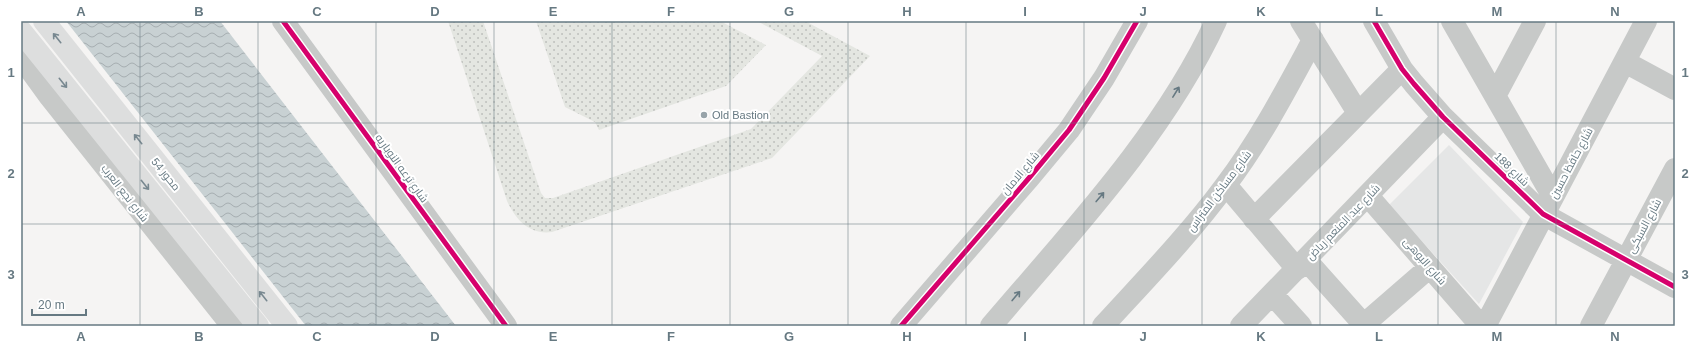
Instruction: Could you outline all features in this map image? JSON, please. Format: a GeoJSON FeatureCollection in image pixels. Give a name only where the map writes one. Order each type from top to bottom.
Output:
{"type":"FeatureCollection","features":[{"type":"Feature","properties":{"kind":"highway","name":"محور 54"},"geometry":{"type":"LineString","coordinates":[[44,21],[287,326]]}},
{"type":"Feature","properties":{"kind":"highway"},"geometry":{"type":"LineString","coordinates":[[21,31],[258,326]]}},
{"type":"Feature","properties":{"kind":"street","name":"شارع ترعه النوباريه"},"geometry":{"type":"LineString","coordinates":[[283,21],[506,326]]}},
{"type":"Feature","properties":{"kind":"street","name":"شارع الامان"},"geometry":{"type":"LineString","coordinates":[[901,326],[1030,178],[1069,130],[1104,78],[1137,21]]}},
{"type":"Feature","properties":{"kind":"street"},"geometry":{"type":"LineString","coordinates":[[991,326],[1114,180],[1151,131],[1205,44],[1216,21]]}},
{"type":"Feature","properties":{"kind":"street"},"geometry":{"type":"LineString","coordinates":[[1301,21],[1358,113]]}},
{"type":"Feature","properties":{"kind":"street","name":"شارع 188"},"geometry":{"type":"LineString","coordinates":[[1374,21],[1402,69],[1443,117],[1548,205],[1626,260],[1675,287]]}},
{"type":"Feature","properties":{"kind":"street"},"geometry":{"type":"LineString","coordinates":[[1452,21],[1495,96],[1548,205]]}},
{"type":"Feature","properties":{"kind":"street"},"geometry":{"type":"LineString","coordinates":[[1495,96],[1535,21]]}},
{"type":"Feature","properties":{"kind":"street","name":"شارع حافظ حسين"},"geometry":{"type":"LineString","coordinates":[[1485,326],[1646,21]]}},
{"type":"Feature","properties":{"kind":"street","name":"شارع مساكن المتراس"},"geometry":{"type":"LineString","coordinates":[[1103,326],[1201,218],[1226,185],[1271,116],[1313,40]]}},
{"type":"Feature","properties":{"kind":"street","name":"شارع نجع العرب"},"geometry":{"type":"LineString","coordinates":[[21,57],[50,97],[232,326]]}},
{"type":"Feature","properties":{"kind":"street"},"geometry":{"type":"LineString","coordinates":[[1625,62],[1675,89]]}},
{"type":"Feature","properties":{"kind":"street"},"geometry":{"type":"LineString","coordinates":[[1254,219],[1402,69]]}},
{"type":"Feature","properties":{"kind":"street","name":"شارع عبد المنعم رياض"},"geometry":{"type":"LineString","coordinates":[[1241,326],[1302,265],[1443,117]]}},
{"type":"Feature","properties":{"kind":"street","name":"شارع السبكى"},"geometry":{"type":"LineString","coordinates":[[1591,326],[1675,169]]}},
{"type":"Feature","properties":{"kind":"street"},"geometry":{"type":"LineString","coordinates":[[1226,185],[1254,219],[1363,326],[1430,267]]}},
{"type":"Feature","properties":{"kind":"street","name":"شارع البوهى"},"geometry":{"type":"LineString","coordinates":[[1368,196],[1482,326]]}},
{"type":"Feature","properties":{"kind":"street"},"geometry":{"type":"LineString","coordinates":[[1272,294],[1301,326]]}},
{"type":"Feature","properties":{"kind":"shaded area"},"geometry":{"type":"Polygon","coordinates":[[[448,21],[483,21],[541,193],[545,198],[553,198],[751,129],[822,56],[757,21],[805,21],[870,56],[772,158],[552,232],[544,232],[530,229],[524,225],[507,201],[448,21]]]}},
{"type":"Feature","properties":{"kind":"shaded area"},"geometry":{"type":"Polygon","coordinates":[[[536,21],[720,21],[766,45],[726,86],[599,130],[595,122],[565,107],[536,21]]]}},
{"type":"Feature","properties":{"kind":"shaded area"},"geometry":{"type":"Polygon","coordinates":[[[1449,145],[1523,222],[1479,304],[1389,205],[1449,145]]]}},
{"type":"Feature","properties":{"kind":"water"},"geometry":{"type":"Polygon","coordinates":[[[66,21],[220,21],[456,326],[306,326],[66,21]]]}},
{"type":"Feature","properties":{"kind":"cycle path"},"geometry":{"type":"LineString","coordinates":[[283,21],[506,326]]}},
{"type":"Feature","properties":{"kind":"cycle path"},"geometry":{"type":"LineString","coordinates":[[901,326],[1069,130],[1104,78],[1137,21]]}},
{"type":"Feature","properties":{"kind":"cycle path"},"geometry":{"type":"LineString","coordinates":[[1374,21],[1402,69],[1414,84],[1443,117],[1543,214],[1675,287]]}},
{"type":"Feature","properties":{"kind":"place","name":"Old Bastion"},"geometry":{"type":"Point","coordinates":[704,115]}}]}
